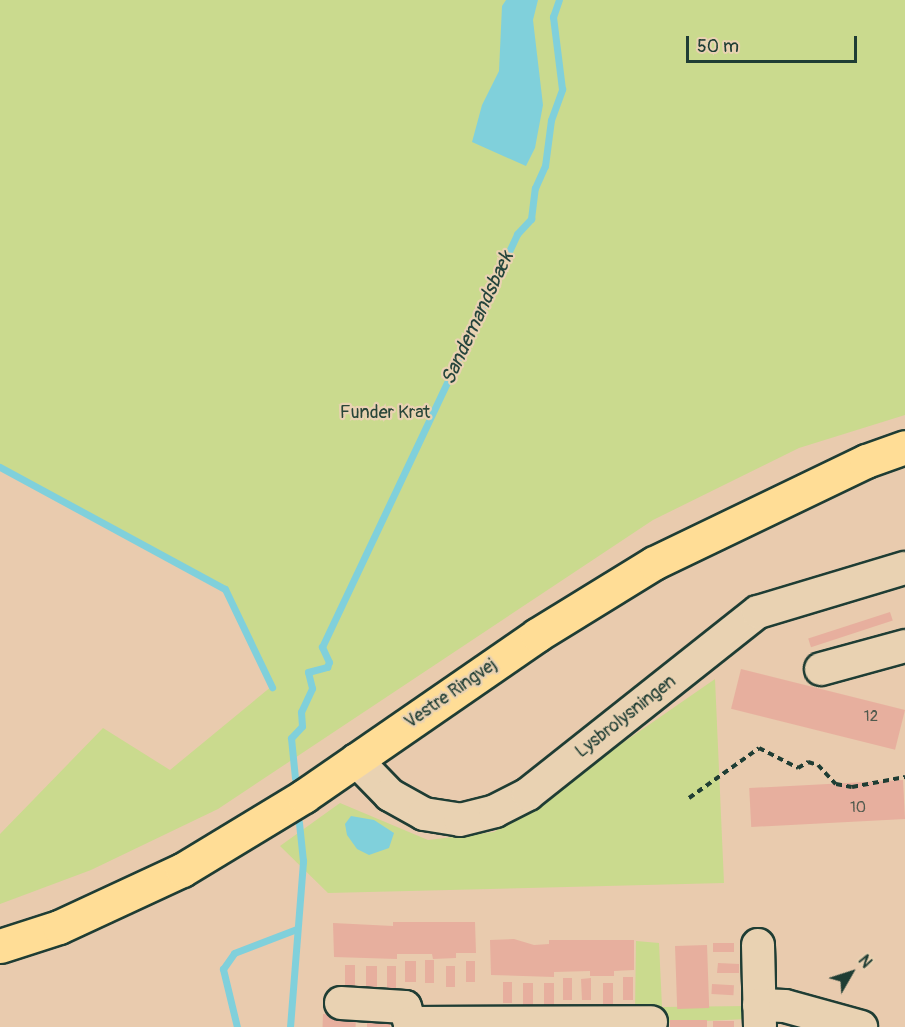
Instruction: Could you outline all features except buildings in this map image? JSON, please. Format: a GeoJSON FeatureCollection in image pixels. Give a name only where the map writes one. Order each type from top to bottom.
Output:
{"type":"FeatureCollection","features":[{"type":"Feature","properties":{"kind":"main road","name":"Vestre Ringvej"},"geometry":{"type":"LineString","coordinates":[[0,946],[58,927],[182,870],[356,760],[537,635],[654,563],[866,461],[905,447]]}},
{"type":"Feature","properties":{"kind":"street","name":"Lysbrolysningen"},"geometry":{"type":"LineString","coordinates":[[356,760],[390,795],[424,814],[460,820],[495,811],[528,794],[758,612],[905,568]]}},
{"type":"Feature","properties":{"kind":"street"},"geometry":{"type":"LineString","coordinates":[[821,669],[905,646]]}},
{"type":"Feature","properties":{"kind":"street"},"geometry":{"type":"LineString","coordinates":[[758,945],[759,1016],[784,1006],[861,1027]]}},
{"type":"Feature","properties":{"kind":"street"},"geometry":{"type":"LineString","coordinates":[[341,1003],[405,1007],[410,1025],[651,1023]]}},
{"type":"Feature","properties":{"kind":"path"},"geometry":{"type":"LineString","coordinates":[[689,798],[759,748],[798,768],[808,762],[818,765],[837,784],[852,787],[905,777]]}},
{"type":"Feature","properties":{"kind":"green space","name":"Funder Krat"},"geometry":{"type":"Polygon","coordinates":[[[0,0],[905,0],[905,415],[799,448],[653,520],[218,809],[91,870],[0,904],[0,834],[103,728],[170,770],[272,686],[225,589],[0,467],[0,0]]]}},
{"type":"Feature","properties":{"kind":"green space"},"geometry":{"type":"Polygon","coordinates":[[[715,679],[724,883],[328,893],[280,846],[340,803],[428,840],[494,832],[715,679]]]}},
{"type":"Feature","properties":{"kind":"green space"},"geometry":{"type":"Polygon","coordinates":[[[636,941],[659,943],[662,1007],[747,1006],[747,1019],[663,1023],[635,1012],[636,941]]]}},
{"type":"Feature","properties":{"kind":"water"},"geometry":{"type":"Polygon","coordinates":[[[506,0],[538,0],[533,20],[543,105],[535,148],[526,166],[472,142],[482,105],[499,71],[502,6],[506,0]]]}},
{"type":"Feature","properties":{"kind":"water"},"geometry":{"type":"Polygon","coordinates":[[[351,816],[374,820],[394,833],[389,848],[369,855],[357,849],[347,835],[345,824],[351,816]]]}},
{"type":"Feature","properties":{"kind":"waterway","name":"Sandemandsbæk"},"geometry":{"type":"LineString","coordinates":[[295,778],[291,738],[302,726],[301,712],[312,688],[308,672],[327,667],[329,662],[322,647],[517,234],[531,219],[535,188],[545,166],[551,120],[562,89],[553,17],[559,0]]}},
{"type":"Feature","properties":{"kind":"waterway"},"geometry":{"type":"LineString","coordinates":[[0,467],[225,589],[272,687]]}},
{"type":"Feature","properties":{"kind":"waterway"},"geometry":{"type":"LineString","coordinates":[[290,1027],[303,861],[299,822]]}},
{"type":"Feature","properties":{"kind":"waterway"},"geometry":{"type":"LineString","coordinates":[[237,1027],[223,969],[234,953],[297,929]]}}]}
